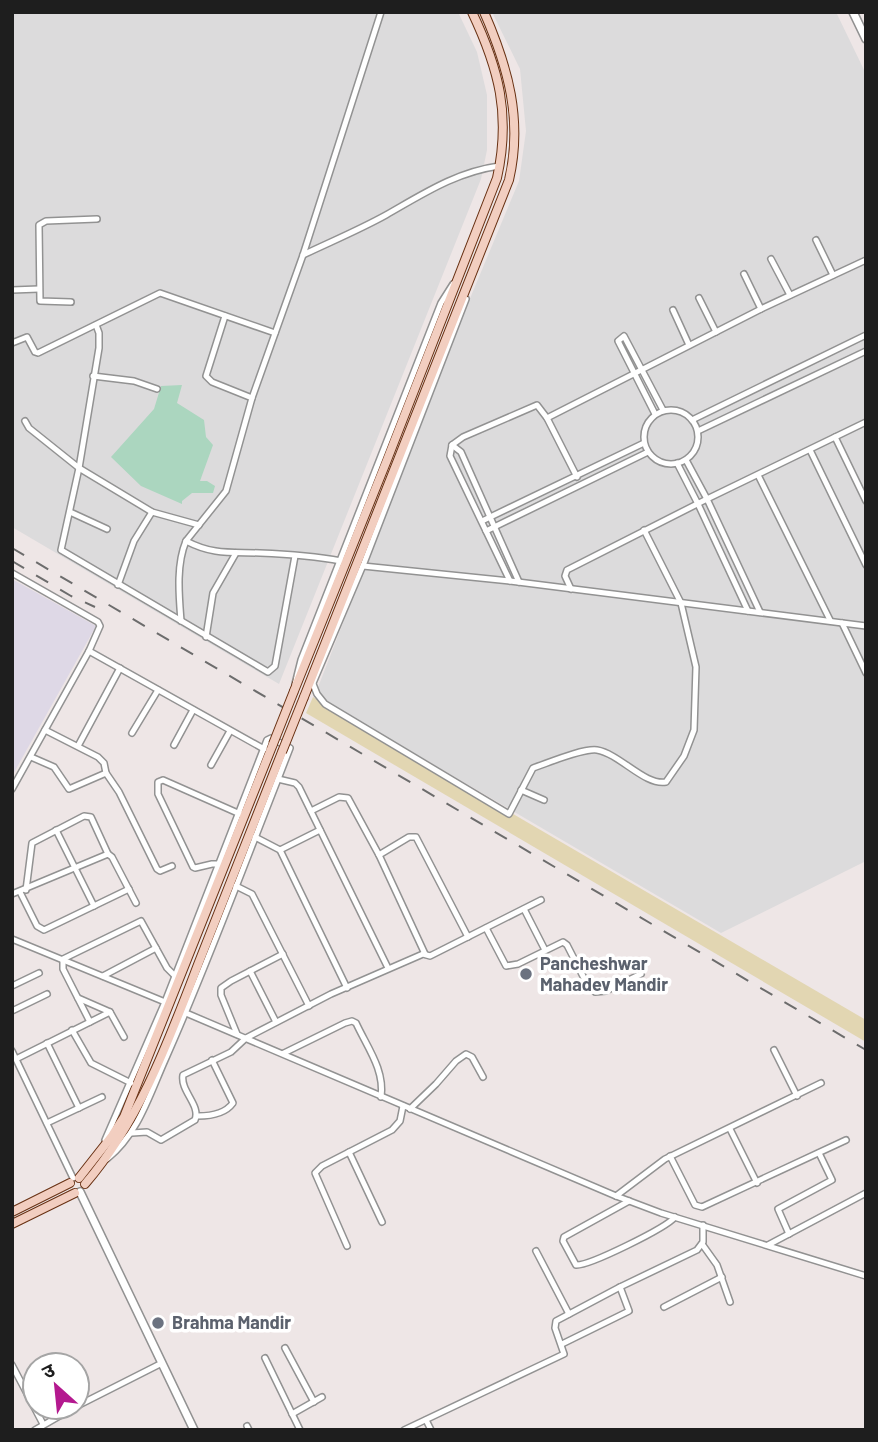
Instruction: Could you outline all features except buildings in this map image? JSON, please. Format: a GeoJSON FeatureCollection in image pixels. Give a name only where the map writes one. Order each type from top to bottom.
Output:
{"type":"FeatureCollection","features":[{"type":"Feature","properties":{"kind":"main road"},"geometry":{"type":"LineString","coordinates":[[12,1212],[77,1185],[124,1117],[458,278],[499,166],[502,109],[500,87],[487,44],[472,12]]}},
{"type":"Feature","properties":{"kind":"main road"},"geometry":{"type":"LineString","coordinates":[[12,1224],[77,1185],[105,1161],[137,1110],[171,1034],[471,279],[509,180],[514,146],[504,59],[484,12]]}},
{"type":"Feature","properties":{"kind":"street"},"geometry":{"type":"LineString","coordinates":[[181,621],[180,578],[183,549],[186,541],[226,491],[252,398],[303,255],[381,12]]}},
{"type":"Feature","properties":{"kind":"street"},"geometry":{"type":"LineString","coordinates":[[853,12],[866,39]]}},
{"type":"Feature","properties":{"kind":"street"},"geometry":{"type":"LineString","coordinates":[[303,255],[384,216],[447,180],[499,166]]}},
{"type":"Feature","properties":{"kind":"street"},"geometry":{"type":"LineString","coordinates":[[71,302],[39,300],[38,230],[41,222],[97,219]]}},
{"type":"Feature","properties":{"kind":"street"},"geometry":{"type":"LineString","coordinates":[[816,240],[833,275]]}},
{"type":"Feature","properties":{"kind":"street"},"geometry":{"type":"LineString","coordinates":[[771,259],[790,295]]}},
{"type":"Feature","properties":{"kind":"street"},"geometry":{"type":"LineString","coordinates":[[547,418],[761,309],[866,260]]}},
{"type":"Feature","properties":{"kind":"street"},"geometry":{"type":"LineString","coordinates":[[744,274],[761,309]]}},
{"type":"Feature","properties":{"kind":"street"},"geometry":{"type":"LineString","coordinates":[[295,689],[296,672],[441,303],[458,278]]}},
{"type":"Feature","properties":{"kind":"street"},"geometry":{"type":"LineString","coordinates":[[471,279],[451,339],[363,566],[308,690],[317,694],[326,704],[509,814],[533,768],[596,750],[659,783],[669,779],[689,745],[695,719],[696,667],[681,603],[644,530]]}},
{"type":"Feature","properties":{"kind":"street"},"geometry":{"type":"LineString","coordinates":[[12,290],[39,289]]}},
{"type":"Feature","properties":{"kind":"street"},"geometry":{"type":"LineString","coordinates":[[12,343],[26,337],[38,353],[160,293],[275,333]]}},
{"type":"Feature","properties":{"kind":"street"},"geometry":{"type":"LineString","coordinates":[[699,298],[716,332]]}},
{"type":"Feature","properties":{"kind":"street"},"geometry":{"type":"LineString","coordinates":[[673,310],[689,345]]}},
{"type":"Feature","properties":{"kind":"street"},"geometry":{"type":"LineString","coordinates":[[225,316],[206,376],[212,382],[252,398]]}},
{"type":"Feature","properties":{"kind":"street"},"geometry":{"type":"LineString","coordinates":[[96,325],[100,341],[79,468],[61,550],[264,671],[272,670],[295,556]]}},
{"type":"Feature","properties":{"kind":"street"},"geometry":{"type":"LineString","coordinates":[[692,420],[866,335]]}},
{"type":"Feature","properties":{"kind":"street"},"geometry":{"type":"LineString","coordinates":[[655,414],[619,338],[626,337],[663,410]]}},
{"type":"Feature","properties":{"kind":"street"},"geometry":{"type":"LineString","coordinates":[[698,431],[866,351]]}},
{"type":"Feature","properties":{"kind":"street"},"geometry":{"type":"LineString","coordinates":[[93,376],[134,381],[158,389]]}},
{"type":"Feature","properties":{"kind":"street"},"geometry":{"type":"LineString","coordinates":[[510,581],[450,456],[452,445],[464,436],[533,405],[540,406],[577,477]]}},
{"type":"Feature","properties":{"kind":"street"},"geometry":{"type":"LineString","coordinates":[[663,410],[677,410],[692,420],[698,431],[696,447],[686,460],[677,463],[660,462],[648,452],[644,443],[645,427],[655,414],[663,410]]}},
{"type":"Feature","properties":{"kind":"street"},"geometry":{"type":"LineString","coordinates":[[25,421],[29,428],[79,468],[152,512],[198,525]]}},
{"type":"Feature","properties":{"kind":"street"},"geometry":{"type":"LineString","coordinates":[[571,589],[565,576],[567,570],[866,422]]}},
{"type":"Feature","properties":{"kind":"street"},"geometry":{"type":"LineString","coordinates":[[835,437],[866,501]]}},
{"type":"Feature","properties":{"kind":"street"},"geometry":{"type":"LineString","coordinates":[[482,520],[644,443]]}},
{"type":"Feature","properties":{"kind":"street"},"geometry":{"type":"LineString","coordinates":[[452,445],[461,452],[519,582]]}},
{"type":"Feature","properties":{"kind":"street"},"geometry":{"type":"LineString","coordinates":[[810,450],[866,565]]}},
{"type":"Feature","properties":{"kind":"street"},"geometry":{"type":"LineString","coordinates":[[486,531],[648,452]]}},
{"type":"Feature","properties":{"kind":"street"},"geometry":{"type":"LineString","coordinates":[[686,460],[760,612]]}},
{"type":"Feature","properties":{"kind":"street"},"geometry":{"type":"LineString","coordinates":[[677,463],[748,611]]}},
{"type":"Feature","properties":{"kind":"street"},"geometry":{"type":"LineString","coordinates":[[758,475],[830,621]]}},
{"type":"Feature","properties":{"kind":"street"},"geometry":{"type":"LineString","coordinates":[[70,512],[107,529]]}},
{"type":"Feature","properties":{"kind":"street"},"geometry":{"type":"LineString","coordinates":[[118,585],[134,541],[152,512]]}},
{"type":"Feature","properties":{"kind":"street"},"geometry":{"type":"LineString","coordinates":[[186,541],[207,551],[341,561]]}},
{"type":"Feature","properties":{"kind":"street"},"geometry":{"type":"LineString","coordinates":[[206,636],[213,593],[236,553]]}},
{"type":"Feature","properties":{"kind":"street"},"geometry":{"type":"LineString","coordinates":[[363,566],[519,582],[866,626]]}},
{"type":"Feature","properties":{"kind":"street"},"geometry":{"type":"LineString","coordinates":[[12,573],[99,624],[89,651],[12,789]]}},
{"type":"Feature","properties":{"kind":"street"},"geometry":{"type":"LineString","coordinates":[[842,623],[866,673]]}},
{"type":"Feature","properties":{"kind":"street"},"geometry":{"type":"LineString","coordinates":[[89,651],[264,749]]}},
{"type":"Feature","properties":{"kind":"street"},"geometry":{"type":"LineString","coordinates":[[78,746],[120,668]]}},
{"type":"Feature","properties":{"kind":"street"},"geometry":{"type":"LineString","coordinates":[[132,733],[158,690]]}},
{"type":"Feature","properties":{"kind":"street"},"geometry":{"type":"LineString","coordinates":[[174,745],[193,710]]}},
{"type":"Feature","properties":{"kind":"street"},"geometry":{"type":"LineString","coordinates":[[45,730],[98,757],[104,763],[106,773],[119,792],[157,869],[160,871],[172,866]]}},
{"type":"Feature","properties":{"kind":"street"},"geometry":{"type":"LineString","coordinates":[[211,765],[230,732]]}},
{"type":"Feature","properties":{"kind":"street"},"geometry":{"type":"LineString","coordinates":[[101,1150],[165,1002],[267,740],[271,738],[290,748],[256,837],[186,1013],[132,1133],[122,1147],[105,1161]]}},
{"type":"Feature","properties":{"kind":"street"},"geometry":{"type":"LineString","coordinates":[[31,757],[54,767],[69,789],[106,773]]}},
{"type":"Feature","properties":{"kind":"street"},"geometry":{"type":"LineString","coordinates":[[278,779],[295,783],[299,787],[388,968]]}},
{"type":"Feature","properties":{"kind":"street"},"geometry":{"type":"LineString","coordinates":[[220,864],[193,867],[158,794],[158,782],[163,780],[240,814]]}},
{"type":"Feature","properties":{"kind":"street"},"geometry":{"type":"LineString","coordinates":[[521,790],[544,800]]}},
{"type":"Feature","properties":{"kind":"street"},"geometry":{"type":"LineString","coordinates":[[311,811],[340,797],[348,798],[379,855],[425,954]]}},
{"type":"Feature","properties":{"kind":"street"},"geometry":{"type":"LineString","coordinates":[[129,889],[49,928],[40,929],[23,891],[32,843],[88,815],[91,817],[108,854],[112,857],[129,889],[136,903]]}},
{"type":"Feature","properties":{"kind":"street"},"geometry":{"type":"LineString","coordinates":[[56,830],[94,906]]}},
{"type":"Feature","properties":{"kind":"street"},"geometry":{"type":"LineString","coordinates":[[280,850],[320,830]]}},
{"type":"Feature","properties":{"kind":"street"},"geometry":{"type":"LineString","coordinates":[[256,837],[280,850],[346,988]]}},
{"type":"Feature","properties":{"kind":"street"},"geometry":{"type":"LineString","coordinates":[[379,855],[409,837],[416,837],[468,937]]}},
{"type":"Feature","properties":{"kind":"street"},"geometry":{"type":"LineString","coordinates":[[12,894],[108,854]]}},
{"type":"Feature","properties":{"kind":"street"},"geometry":{"type":"LineString","coordinates":[[236,886],[252,894],[309,1006]]}},
{"type":"Feature","properties":{"kind":"street"},"geometry":{"type":"LineString","coordinates":[[198,1116],[182,1078],[186,1073],[231,1052],[246,1038],[276,1022],[388,968],[425,954],[430,956],[541,900]]}},
{"type":"Feature","properties":{"kind":"street"},"geometry":{"type":"LineString","coordinates":[[524,909],[545,950]]}},
{"type":"Feature","properties":{"kind":"street"},"geometry":{"type":"LineString","coordinates":[[63,960],[139,921],[144,924],[167,968],[175,976]]}},
{"type":"Feature","properties":{"kind":"street"},"geometry":{"type":"LineString","coordinates":[[486,928],[506,966],[518,964],[563,942],[587,984],[595,992],[606,991],[641,974]]}},
{"type":"Feature","properties":{"kind":"street"},"geometry":{"type":"LineString","coordinates":[[13,941],[165,1002]]}},
{"type":"Feature","properties":{"kind":"street"},"geometry":{"type":"LineString","coordinates":[[103,976],[156,948]]}},
{"type":"Feature","properties":{"kind":"street"},"geometry":{"type":"LineString","coordinates":[[237,1034],[220,988],[283,954]]}},
{"type":"Feature","properties":{"kind":"street"},"geometry":{"type":"LineString","coordinates":[[63,960],[63,969],[90,1022]]}},
{"type":"Feature","properties":{"kind":"street"},"geometry":{"type":"LineString","coordinates":[[250,971],[276,1022]]}},
{"type":"Feature","properties":{"kind":"street"},"geometry":{"type":"LineString","coordinates":[[12,986],[39,973]]}},
{"type":"Feature","properties":{"kind":"street"},"geometry":{"type":"LineString","coordinates":[[12,1011],[47,994]]}},
{"type":"Feature","properties":{"kind":"street"},"geometry":{"type":"LineString","coordinates":[[78,998],[110,1012],[124,1037]]}},
{"type":"Feature","properties":{"kind":"street"},"geometry":{"type":"LineString","coordinates":[[16,1059],[110,1012]]}},
{"type":"Feature","properties":{"kind":"street"},"geometry":{"type":"LineString","coordinates":[[186,1013],[616,1196],[866,1276]]}},
{"type":"Feature","properties":{"kind":"street"},"geometry":{"type":"LineString","coordinates":[[284,1053],[352,1021],[356,1023],[380,1072],[381,1097]]}},
{"type":"Feature","properties":{"kind":"street"},"geometry":{"type":"LineString","coordinates":[[72,1030],[91,1063],[131,1083]]}},
{"type":"Feature","properties":{"kind":"street"},"geometry":{"type":"LineString","coordinates":[[47,1043],[79,1108]]}},
{"type":"Feature","properties":{"kind":"street"},"geometry":{"type":"LineString","coordinates":[[774,1050],[797,1096]]}},
{"type":"Feature","properties":{"kind":"street"},"geometry":{"type":"LineString","coordinates":[[12,1051],[194,1430]]}},
{"type":"Feature","properties":{"kind":"street"},"geometry":{"type":"LineString","coordinates":[[347,1246],[315,1173],[322,1166],[392,1130],[406,1108],[436,1084],[456,1060],[466,1054],[472,1056],[483,1077]]}},
{"type":"Feature","properties":{"kind":"street"},"geometry":{"type":"LineString","coordinates":[[132,1133],[147,1132],[161,1140],[187,1126],[198,1116],[214,1115],[229,1108],[233,1103],[212,1060]]}},
{"type":"Feature","properties":{"kind":"street"},"geometry":{"type":"LineString","coordinates":[[616,1196],[670,1156],[821,1083]]}},
{"type":"Feature","properties":{"kind":"street"},"geometry":{"type":"LineString","coordinates":[[47,1123],[102,1097]]}},
{"type":"Feature","properties":{"kind":"street"},"geometry":{"type":"LineString","coordinates":[[730,1129],[757,1183]]}},
{"type":"Feature","properties":{"kind":"street"},"geometry":{"type":"LineString","coordinates":[[670,1156],[698,1207],[702,1207],[846,1139]]}},
{"type":"Feature","properties":{"kind":"street"},"geometry":{"type":"LineString","coordinates":[[349,1152],[382,1222]]}},
{"type":"Feature","properties":{"kind":"street"},"geometry":{"type":"LineString","coordinates":[[789,1234],[778,1209],[832,1180],[819,1153]]}},
{"type":"Feature","properties":{"kind":"street"},"geometry":{"type":"LineString","coordinates":[[768,1245],[866,1194]]}},
{"type":"Feature","properties":{"kind":"street"},"geometry":{"type":"LineString","coordinates":[[629,1201],[564,1237],[563,1241],[576,1265],[585,1264],[637,1240],[667,1225],[675,1217]]}},
{"type":"Feature","properties":{"kind":"street"},"geometry":{"type":"LineString","coordinates":[[404,1430],[564,1354],[554,1324],[556,1321],[697,1250],[702,1244],[703,1225]]}},
{"type":"Feature","properties":{"kind":"street"},"geometry":{"type":"LineString","coordinates":[[702,1244],[714,1258],[730,1302]]}},
{"type":"Feature","properties":{"kind":"street"},"geometry":{"type":"LineString","coordinates":[[536,1251],[569,1314]]}},
{"type":"Feature","properties":{"kind":"street"},"geometry":{"type":"LineString","coordinates":[[664,1307],[722,1278]]}},
{"type":"Feature","properties":{"kind":"street"},"geometry":{"type":"LineString","coordinates":[[562,1344],[629,1311],[620,1287]]}},
{"type":"Feature","properties":{"kind":"street"},"geometry":{"type":"LineString","coordinates":[[285,1348],[314,1402]]}},
{"type":"Feature","properties":{"kind":"street"},"geometry":{"type":"LineString","coordinates":[[265,1357],[300,1430]]}},
{"type":"Feature","properties":{"kind":"street"},"geometry":{"type":"LineString","coordinates":[[91,1398],[162,1363]]}},
{"type":"Feature","properties":{"kind":"street"},"geometry":{"type":"LineString","coordinates":[[12,1365],[43,1424]]}},
{"type":"Feature","properties":{"kind":"street"},"geometry":{"type":"LineString","coordinates":[[292,1414],[322,1398]]}},
{"type":"Feature","properties":{"kind":"street"},"geometry":{"type":"LineString","coordinates":[[426,1420],[431,1430]]}},
{"type":"Feature","properties":{"kind":"street"},"geometry":{"type":"LineString","coordinates":[[35,1430],[48,1421]]}},
{"type":"Feature","properties":{"kind":"shaded area"},"geometry":{"type":"Polygon","coordinates":[[[12,12],[458,12],[477,52],[487,95],[487,150],[481,179],[279,684],[12,527],[12,12]]]}},
{"type":"Feature","properties":{"kind":"shaded area"},"geometry":{"type":"Polygon","coordinates":[[[492,12],[836,12],[866,74],[866,861],[721,933],[315,695],[456,332],[519,181],[526,131],[520,69],[492,12]]]}},
{"type":"Feature","properties":{"kind":"shaded area"},"geometry":{"type":"Polygon","coordinates":[[[182,385],[177,403],[204,420],[206,437],[213,445],[200,481],[207,481],[215,486],[213,493],[192,493],[182,504],[141,486],[111,457],[154,409],[161,386],[182,385]]]}},
{"type":"Feature","properties":{"kind":"shaded area"},"geometry":{"type":"Polygon","coordinates":[[[12,579],[96,626],[12,776],[12,579]]]}},
{"type":"Feature","properties":{"kind":"shaded area"},"geometry":{"type":"Polygon","coordinates":[[[313,697],[866,1020],[866,1042],[306,713],[313,697]]]}},
{"type":"Feature","properties":{"kind":"railway"},"geometry":{"type":"LineString","coordinates":[[12,548],[866,1050]]}},
{"type":"Feature","properties":{"kind":"railway"},"geometry":{"type":"LineString","coordinates":[[12,561],[95,607]]}},
{"type":"Feature","properties":{"kind":"place","name":"Pancheshwar Mahadev Mandir"},"geometry":{"type":"Point","coordinates":[526,974]}},
{"type":"Feature","properties":{"kind":"place","name":"Brahma Mandir"},"geometry":{"type":"Point","coordinates":[158,1323]}}]}
